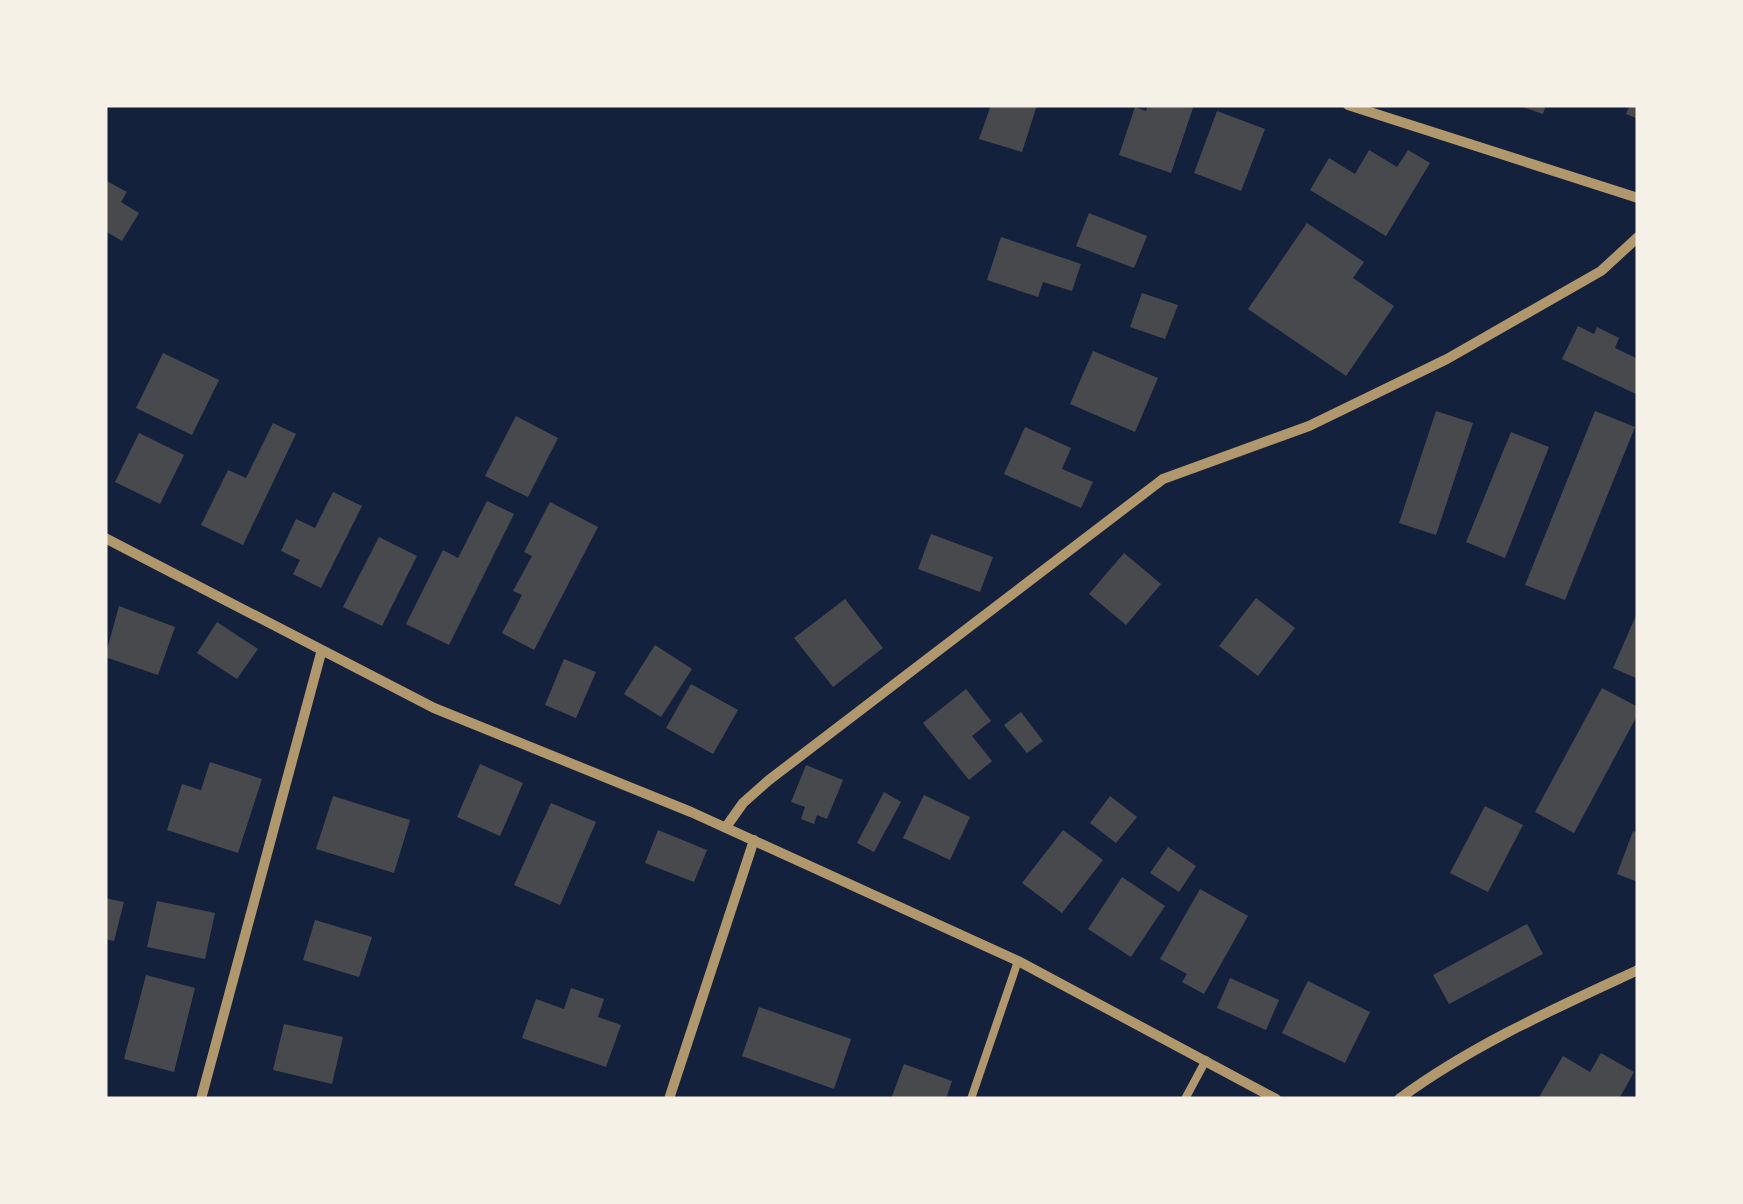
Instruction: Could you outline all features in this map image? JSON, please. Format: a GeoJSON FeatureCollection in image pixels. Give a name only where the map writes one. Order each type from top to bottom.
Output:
{"type":"FeatureCollection","features":[{"type":"Feature","properties":{"kind":"street"},"geometry":{"type":"LineString","coordinates":[[1348,105],[1638,198]]}},
{"type":"Feature","properties":{"kind":"street"},"geometry":{"type":"LineString","coordinates":[[726,828],[743,803],[769,780],[1163,479],[1309,426],[1447,360],[1601,271],[1638,237]]}},
{"type":"Feature","properties":{"kind":"street"},"geometry":{"type":"LineString","coordinates":[[105,538],[434,708],[754,840],[1018,961],[1276,1099]]}},
{"type":"Feature","properties":{"kind":"street"},"geometry":{"type":"LineString","coordinates":[[201,1099],[322,652]]}},
{"type":"Feature","properties":{"kind":"street"},"geometry":{"type":"LineString","coordinates":[[668,1099],[754,840]]}},
{"type":"Feature","properties":{"kind":"street"},"geometry":{"type":"LineString","coordinates":[[1399,1099],[1434,1074],[1536,1018],[1638,970]]}},
{"type":"Feature","properties":{"kind":"lane"},"geometry":{"type":"LineString","coordinates":[[970,1099],[1018,961]]}},
{"type":"Feature","properties":{"kind":"lane"},"geometry":{"type":"LineString","coordinates":[[1185,1099],[1206,1060]]}},
{"type":"Feature","properties":{"kind":"building"},"geometry":{"type":"Polygon","coordinates":[[[991,105],[1037,105],[1022,152],[979,139],[991,105]]]}},
{"type":"Feature","properties":{"kind":"building"},"geometry":{"type":"Polygon","coordinates":[[[1148,105],[1194,105],[1171,173],[1119,155],[1135,107],[1146,111],[1148,105]]]}},
{"type":"Feature","properties":{"kind":"building"},"geometry":{"type":"Polygon","coordinates":[[[1517,105],[1546,105],[1543,114],[1517,105]]]}},
{"type":"Feature","properties":{"kind":"building"},"geometry":{"type":"Polygon","coordinates":[[[1630,105],[1638,105],[1638,119],[1626,114],[1630,105]]]}},
{"type":"Feature","properties":{"kind":"building"},"geometry":{"type":"Polygon","coordinates":[[[1217,111],[1265,129],[1241,191],[1194,173],[1217,111]]]}},
{"type":"Feature","properties":{"kind":"building"},"geometry":{"type":"Polygon","coordinates":[[[1369,150],[1397,167],[1408,150],[1430,163],[1386,236],[1310,190],[1329,158],[1355,174],[1369,150]]]}},
{"type":"Feature","properties":{"kind":"building"},"geometry":{"type":"Polygon","coordinates":[[[105,180],[127,192],[121,202],[139,213],[122,241],[105,231],[105,180]]]}},
{"type":"Feature","properties":{"kind":"building"},"geometry":{"type":"Polygon","coordinates":[[[1089,213],[1147,236],[1134,268],[1076,246],[1089,213]]]}},
{"type":"Feature","properties":{"kind":"building"},"geometry":{"type":"Polygon","coordinates":[[[1307,223],[1364,262],[1353,278],[1394,306],[1346,376],[1248,309],[1307,223]]]}},
{"type":"Feature","properties":{"kind":"building"},"geometry":{"type":"Polygon","coordinates":[[[1001,237],[1081,264],[1072,291],[1043,282],[1038,297],[987,280],[1001,237]]]}},
{"type":"Feature","properties":{"kind":"building"},"geometry":{"type":"Polygon","coordinates":[[[1142,293],[1178,305],[1165,339],[1130,327],[1142,293]]]}},
{"type":"Feature","properties":{"kind":"building"},"geometry":{"type":"Polygon","coordinates":[[[1578,326],[1594,334],[1597,327],[1619,338],[1615,348],[1638,359],[1638,395],[1562,359],[1578,326]]]}},
{"type":"Feature","properties":{"kind":"building"},"geometry":{"type":"Polygon","coordinates":[[[1093,351],[1158,378],[1135,432],[1070,404],[1093,351]]]}},
{"type":"Feature","properties":{"kind":"building"},"geometry":{"type":"Polygon","coordinates":[[[163,353],[219,380],[192,435],[136,408],[163,353]]]}},
{"type":"Feature","properties":{"kind":"building"},"geometry":{"type":"Polygon","coordinates":[[[1436,411],[1473,423],[1436,535],[1399,523],[1436,411]]]}},
{"type":"Feature","properties":{"kind":"building"},"geometry":{"type":"Polygon","coordinates":[[[1595,411],[1635,427],[1565,600],[1525,585],[1595,411]]]}},
{"type":"Feature","properties":{"kind":"building"},"geometry":{"type":"Polygon","coordinates":[[[516,416],[558,438],[528,497],[485,476],[516,416]]]}},
{"type":"Feature","properties":{"kind":"building"},"geometry":{"type":"Polygon","coordinates":[[[273,423],[296,434],[243,545],[201,525],[228,470],[246,478],[273,423]]]}},
{"type":"Feature","properties":{"kind":"building"},"geometry":{"type":"Polygon","coordinates":[[[1025,427],[1071,448],[1062,469],[1093,482],[1081,508],[1004,474],[1025,427]]]}},
{"type":"Feature","properties":{"kind":"building"},"geometry":{"type":"Polygon","coordinates":[[[1511,432],[1549,447],[1505,558],[1466,542],[1511,432]]]}},
{"type":"Feature","properties":{"kind":"building"},"geometry":{"type":"Polygon","coordinates":[[[139,433],[184,455],[160,504],[115,482],[139,433]]]}},
{"type":"Feature","properties":{"kind":"building"},"geometry":{"type":"Polygon","coordinates":[[[333,492],[362,506],[321,588],[293,574],[300,560],[281,551],[296,519],[315,528],[333,492]]]}},
{"type":"Feature","properties":{"kind":"building"},"geometry":{"type":"Polygon","coordinates":[[[487,501],[514,514],[449,645],[406,624],[443,550],[458,558],[487,501]]]}},
{"type":"Feature","properties":{"kind":"building"},"geometry":{"type":"Polygon","coordinates":[[[550,502],[598,527],[534,650],[502,633],[522,595],[513,591],[532,556],[524,552],[550,502]]]}},
{"type":"Feature","properties":{"kind":"building"},"geometry":{"type":"Polygon","coordinates":[[[931,534],[993,557],[980,592],[918,569],[931,534]]]}},
{"type":"Feature","properties":{"kind":"building"},"geometry":{"type":"Polygon","coordinates":[[[379,537],[417,556],[382,626],[343,607],[379,537]]]}},
{"type":"Feature","properties":{"kind":"building"},"geometry":{"type":"Polygon","coordinates":[[[1124,553],[1161,584],[1126,625],[1089,594],[1124,553]]]}},
{"type":"Feature","properties":{"kind":"building"},"geometry":{"type":"Polygon","coordinates":[[[1256,598],[1295,628],[1258,676],[1219,646],[1256,598]]]}},
{"type":"Feature","properties":{"kind":"building"},"geometry":{"type":"Polygon","coordinates":[[[845,599],[883,648],[833,687],[794,638],[845,599]]]}},
{"type":"Feature","properties":{"kind":"building"},"geometry":{"type":"Polygon","coordinates":[[[119,606],[175,627],[158,675],[105,657],[119,606]]]}},
{"type":"Feature","properties":{"kind":"building"},"geometry":{"type":"Polygon","coordinates":[[[1638,611],[1638,679],[1613,668],[1638,611]]]}},
{"type":"Feature","properties":{"kind":"building"},"geometry":{"type":"Polygon","coordinates":[[[217,622],[258,649],[237,679],[197,653],[217,622]]]}},
{"type":"Feature","properties":{"kind":"building"},"geometry":{"type":"Polygon","coordinates":[[[655,645],[692,669],[661,717],[624,694],[655,645]]]}},
{"type":"Feature","properties":{"kind":"building"},"geometry":{"type":"Polygon","coordinates":[[[564,659],[596,672],[576,718],[545,705],[564,659]]]}},
{"type":"Feature","properties":{"kind":"building"},"geometry":{"type":"Polygon","coordinates":[[[691,684],[738,710],[713,754],[666,728],[691,684]]]}},
{"type":"Feature","properties":{"kind":"building"},"geometry":{"type":"Polygon","coordinates":[[[1602,688],[1638,707],[1638,714],[1574,833],[1535,812],[1602,688]]]}},
{"type":"Feature","properties":{"kind":"building"},"geometry":{"type":"Polygon","coordinates":[[[966,689],[991,721],[972,736],[992,761],[969,780],[923,723],[966,689]]]}},
{"type":"Feature","properties":{"kind":"building"},"geometry":{"type":"Polygon","coordinates":[[[1021,712],[1043,741],[1027,753],[1004,725],[1021,712]]]}},
{"type":"Feature","properties":{"kind":"building"},"geometry":{"type":"Polygon","coordinates":[[[210,762],[262,779],[238,853],[167,830],[182,784],[201,790],[210,762]]]}},
{"type":"Feature","properties":{"kind":"building"},"geometry":{"type":"Polygon","coordinates":[[[480,764],[523,783],[500,836],[457,817],[480,764]]]}},
{"type":"Feature","properties":{"kind":"building"},"geometry":{"type":"Polygon","coordinates":[[[806,765],[843,780],[827,819],[817,815],[814,824],[801,819],[805,807],[791,802],[806,765]]]}},
{"type":"Feature","properties":{"kind":"building"},"geometry":{"type":"Polygon","coordinates":[[[884,792],[901,802],[874,852],[857,843],[884,792]]]}},
{"type":"Feature","properties":{"kind":"building"},"geometry":{"type":"Polygon","coordinates":[[[924,795],[970,817],[950,860],[903,838],[924,795]]]}},
{"type":"Feature","properties":{"kind":"building"},"geometry":{"type":"Polygon","coordinates":[[[333,796],[410,820],[394,873],[316,849],[333,796]]]}},
{"type":"Feature","properties":{"kind":"building"},"geometry":{"type":"Polygon","coordinates":[[[1110,796],[1137,817],[1116,843],[1090,823],[1110,796]]]}},
{"type":"Feature","properties":{"kind":"building"},"geometry":{"type":"Polygon","coordinates":[[[551,803],[596,822],[560,905],[514,885],[551,803]]]}},
{"type":"Feature","properties":{"kind":"building"},"geometry":{"type":"Polygon","coordinates":[[[1485,806],[1523,825],[1488,892],[1450,873],[1485,806]]]}},
{"type":"Feature","properties":{"kind":"building"},"geometry":{"type":"Polygon","coordinates":[[[658,830],[707,850],[694,882],[645,863],[658,830]]]}},
{"type":"Feature","properties":{"kind":"building"},"geometry":{"type":"Polygon","coordinates":[[[1063,830],[1103,860],[1062,913],[1022,883],[1063,830]]]}},
{"type":"Feature","properties":{"kind":"building"},"geometry":{"type":"Polygon","coordinates":[[[1633,831],[1638,833],[1638,882],[1617,874],[1633,831]]]}},
{"type":"Feature","properties":{"kind":"building"},"geometry":{"type":"Polygon","coordinates":[[[1168,847],[1196,866],[1179,892],[1150,873],[1168,847]]]}},
{"type":"Feature","properties":{"kind":"building"},"geometry":{"type":"Polygon","coordinates":[[[1122,877],[1165,906],[1131,957],[1088,929],[1122,877]]]}},
{"type":"Feature","properties":{"kind":"building"},"geometry":{"type":"Polygon","coordinates":[[[1200,889],[1248,916],[1204,994],[1182,982],[1187,974],[1160,959],[1200,889]]]}},
{"type":"Feature","properties":{"kind":"building"},"geometry":{"type":"Polygon","coordinates":[[[105,898],[124,902],[114,941],[105,939],[105,898]]]}},
{"type":"Feature","properties":{"kind":"building"},"geometry":{"type":"Polygon","coordinates":[[[157,901],[215,913],[205,959],[147,947],[157,901]]]}},
{"type":"Feature","properties":{"kind":"building"},"geometry":{"type":"Polygon","coordinates":[[[315,920],[372,937],[359,977],[303,960],[315,920]]]}},
{"type":"Feature","properties":{"kind":"building"},"geometry":{"type":"Polygon","coordinates":[[[1527,924],[1543,954],[1449,1004],[1433,975],[1527,924]]]}},
{"type":"Feature","properties":{"kind":"building"},"geometry":{"type":"Polygon","coordinates":[[[146,975],[195,988],[174,1072],[124,1059],[146,975]]]}},
{"type":"Feature","properties":{"kind":"building"},"geometry":{"type":"Polygon","coordinates":[[[1230,978],[1279,1000],[1266,1030],[1217,1008],[1230,978]]]}},
{"type":"Feature","properties":{"kind":"building"},"geometry":{"type":"Polygon","coordinates":[[[1308,981],[1370,1012],[1345,1063],[1282,1033],[1308,981]]]}},
{"type":"Feature","properties":{"kind":"building"},"geometry":{"type":"Polygon","coordinates":[[[571,988],[604,999],[598,1017],[621,1025],[606,1067],[522,1038],[536,999],[564,1009],[571,988]]]}},
{"type":"Feature","properties":{"kind":"building"},"geometry":{"type":"Polygon","coordinates":[[[759,1007],[851,1039],[834,1089],[742,1056],[759,1007]]]}},
{"type":"Feature","properties":{"kind":"building"},"geometry":{"type":"Polygon","coordinates":[[[284,1024],[343,1037],[332,1084],[273,1070],[284,1024]]]}},
{"type":"Feature","properties":{"kind":"building"},"geometry":{"type":"Polygon","coordinates":[[[1601,1053],[1634,1072],[1619,1099],[1538,1099],[1563,1056],[1590,1072],[1601,1053]]]}},
{"type":"Feature","properties":{"kind":"building"},"geometry":{"type":"Polygon","coordinates":[[[904,1064],[952,1081],[946,1099],[891,1099],[904,1064]]]}}]}
